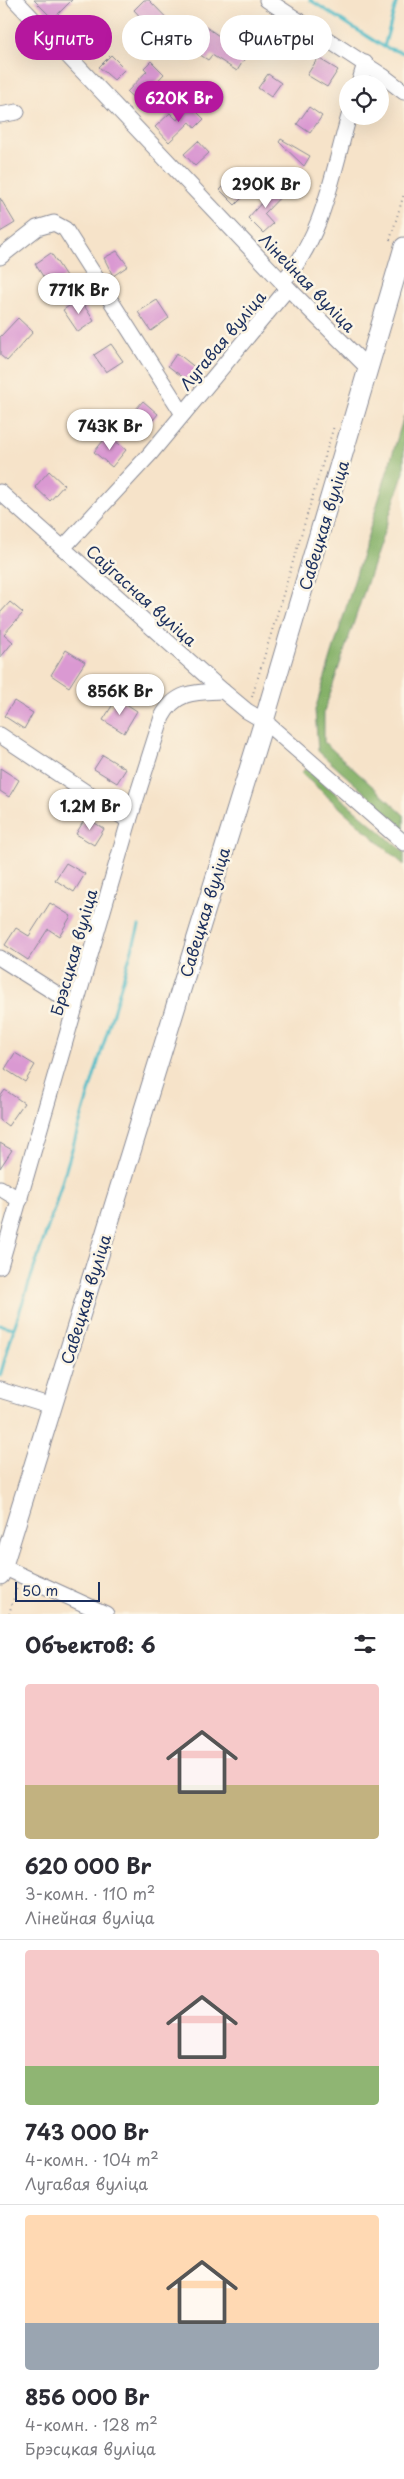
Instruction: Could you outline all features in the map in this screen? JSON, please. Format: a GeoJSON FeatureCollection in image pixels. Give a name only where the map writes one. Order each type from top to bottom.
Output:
{"type":"FeatureCollection","features":[{"type":"Feature","properties":{"kind":"main road","name":"Савецкая вуліца"},"geometry":{"type":"LineString","coordinates":[[1,1571],[264,721],[370,369],[397,244]]}},
{"type":"Feature","properties":{"kind":"street","name":"Лінейная вуліца"},"geometry":{"type":"LineString","coordinates":[[15,0],[285,285],[370,369]]}},
{"type":"Feature","properties":{"kind":"street"},"geometry":{"type":"LineString","coordinates":[[267,0],[364,63],[404,92]]}},
{"type":"Feature","properties":{"kind":"street"},"geometry":{"type":"LineString","coordinates":[[361,75],[364,63]]}},
{"type":"Feature","properties":{"kind":"street"},"geometry":{"type":"LineString","coordinates":[[0,115],[17,112]]}},
{"type":"Feature","properties":{"kind":"street","name":"Лугавая вуліца"},"geometry":{"type":"LineString","coordinates":[[62,548],[150,454],[285,285],[313,238],[346,125]]}},
{"type":"Feature","properties":{"kind":"street"},"geometry":{"type":"LineString","coordinates":[[0,257],[37,228],[54,223],[65,229],[183,414]]}},
{"type":"Feature","properties":{"kind":"street","name":"Саўгасная вуліца"},"geometry":{"type":"LineString","coordinates":[[0,492],[224,692],[247,711],[264,721],[404,843]]}},
{"type":"Feature","properties":{"kind":"street","name":"Брэсцкая вуліца"},"geometry":{"type":"LineString","coordinates":[[0,1266],[129,821],[162,717],[168,705],[192,692],[224,692]]}},
{"type":"Feature","properties":{"kind":"street"},"geometry":{"type":"LineString","coordinates":[[0,735],[129,821]]}},
{"type":"Feature","properties":{"kind":"street"},"geometry":{"type":"LineString","coordinates":[[0,958],[76,1006]]}},
{"type":"Feature","properties":{"kind":"street"},"geometry":{"type":"LineString","coordinates":[[0,1188],[20,1200]]}},
{"type":"Feature","properties":{"kind":"street"},"geometry":{"type":"LineString","coordinates":[[0,1390],[52,1406]]}},
{"type":"Feature","properties":{"kind":"street"},"geometry":{"type":"LineString","coordinates":[[1,1571],[21,1575],[106,1614]]}},
{"type":"Feature","properties":{"kind":"path"},"geometry":{"type":"LineString","coordinates":[[397,244],[404,194]]}},
{"type":"Feature","properties":{"kind":"path"},"geometry":{"type":"LineString","coordinates":[[247,711],[336,419]]}},
{"type":"Feature","properties":{"kind":"path"},"geometry":{"type":"LineString","coordinates":[[9,1614],[21,1575]]}},
{"type":"Feature","properties":{"kind":"green space"},"geometry":{"type":"Polygon","coordinates":[[[404,416],[404,472],[324,712],[324,742],[404,815],[404,828],[318,751],[315,710],[404,416]]]}},
{"type":"Feature","properties":{"kind":"green space"},"geometry":{"type":"Polygon","coordinates":[[[306,768],[404,852],[404,865],[301,773],[306,768]]]}},
{"type":"Feature","properties":{"kind":"building"},"geometry":{"type":"Polygon","coordinates":[[[34,0],[72,0],[57,15],[49,15],[34,0]]]}},
{"type":"Feature","properties":{"kind":"building"},"geometry":{"type":"Polygon","coordinates":[[[144,0],[149,0],[164,15],[139,15],[134,10],[144,0]]]}},
{"type":"Feature","properties":{"kind":"building"},"geometry":{"type":"Polygon","coordinates":[[[210,30],[220,37],[220,60],[244,60],[237,71],[212,55],[210,58],[210,30]]]}},
{"type":"Feature","properties":{"kind":"building"},"geometry":{"type":"Polygon","coordinates":[[[112,56],[125,69],[114,80],[99,67],[106,60],[112,60],[112,56]]]}},
{"type":"Feature","properties":{"kind":"building"},"geometry":{"type":"Polygon","coordinates":[[[317,60],[321,60],[338,70],[327,87],[307,75],[317,60]]]}},
{"type":"Feature","properties":{"kind":"building"},"geometry":{"type":"Polygon","coordinates":[[[151,61],[164,74],[147,92],[149,94],[140,104],[127,92],[147,71],[144,68],[151,61]]]}},
{"type":"Feature","properties":{"kind":"building"},"geometry":{"type":"Polygon","coordinates":[[[268,74],[281,83],[271,97],[258,88],[268,74]]]}},
{"type":"Feature","properties":{"kind":"building"},"geometry":{"type":"Polygon","coordinates":[[[190,105],[204,119],[195,128],[190,122],[169,142],[155,127],[170,113],[177,120],[190,105]]]}},
{"type":"Feature","properties":{"kind":"building"},"geometry":{"type":"Polygon","coordinates":[[[309,107],[322,116],[310,133],[297,124],[309,107]]]}},
{"type":"Feature","properties":{"kind":"building"},"geometry":{"type":"Polygon","coordinates":[[[281,139],[310,156],[304,166],[279,142],[281,139]]]}},
{"type":"Feature","properties":{"kind":"building"},"geometry":{"type":"Polygon","coordinates":[[[198,141],[209,153],[195,166],[184,154],[198,141]]]}},
{"type":"Feature","properties":{"kind":"building"},"geometry":{"type":"Polygon","coordinates":[[[233,177],[248,192],[235,205],[220,190],[233,177]]]}},
{"type":"Feature","properties":{"kind":"building"},"geometry":{"type":"Polygon","coordinates":[[[279,183],[287,190],[264,214],[273,224],[263,233],[248,218],[279,183]]]}},
{"type":"Feature","properties":{"kind":"building"},"geometry":{"type":"Polygon","coordinates":[[[0,198],[15,223],[0,232],[0,198]]]}},
{"type":"Feature","properties":{"kind":"building"},"geometry":{"type":"Polygon","coordinates":[[[117,251],[128,266],[113,276],[104,258],[117,251]]]}},
{"type":"Feature","properties":{"kind":"building"},"geometry":{"type":"Polygon","coordinates":[[[51,253],[66,276],[50,287],[35,264],[51,253]]]}},
{"type":"Feature","properties":{"kind":"building"},"geometry":{"type":"Polygon","coordinates":[[[80,299],[94,321],[78,332],[63,310],[80,299]]]}},
{"type":"Feature","properties":{"kind":"building"},"geometry":{"type":"Polygon","coordinates":[[[157,300],[169,318],[151,331],[138,312],[157,300]]]}},
{"type":"Feature","properties":{"kind":"building"},"geometry":{"type":"Polygon","coordinates":[[[18,318],[33,332],[7,361],[0,355],[0,337],[18,318]]]}},
{"type":"Feature","properties":{"kind":"building"},"geometry":{"type":"Polygon","coordinates":[[[111,344],[123,361],[106,372],[94,355],[111,344]]]}},
{"type":"Feature","properties":{"kind":"building"},"geometry":{"type":"Polygon","coordinates":[[[177,353],[197,369],[188,381],[168,366],[177,353]]]}},
{"type":"Feature","properties":{"kind":"building"},"geometry":{"type":"Polygon","coordinates":[[[143,401],[158,414],[144,431],[128,418],[143,401]]]}},
{"type":"Feature","properties":{"kind":"building"},"geometry":{"type":"Polygon","coordinates":[[[108,435],[126,450],[112,467],[94,452],[108,435]]]}},
{"type":"Feature","properties":{"kind":"building"},"geometry":{"type":"Polygon","coordinates":[[[49,471],[64,485],[50,501],[35,487],[49,471]]]}},
{"type":"Feature","properties":{"kind":"building"},"geometry":{"type":"Polygon","coordinates":[[[10,602],[23,613],[4,634],[13,642],[0,658],[0,613],[10,602]]]}},
{"type":"Feature","properties":{"kind":"building"},"geometry":{"type":"Polygon","coordinates":[[[66,650],[85,662],[69,687],[51,675],[66,650]]]}},
{"type":"Feature","properties":{"kind":"building"},"geometry":{"type":"Polygon","coordinates":[[[117,698],[137,711],[124,733],[103,720],[117,698]]]}},
{"type":"Feature","properties":{"kind":"building"},"geometry":{"type":"Polygon","coordinates":[[[14,701],[33,713],[24,729],[4,716],[14,701]]]}},
{"type":"Feature","properties":{"kind":"building"},"geometry":{"type":"Polygon","coordinates":[[[103,755],[126,769],[117,783],[94,769],[103,755]]]}},
{"type":"Feature","properties":{"kind":"building"},"geometry":{"type":"Polygon","coordinates":[[[0,768],[19,780],[9,797],[0,791],[0,768]]]}},
{"type":"Feature","properties":{"kind":"building"},"geometry":{"type":"Polygon","coordinates":[[[86,817],[104,829],[94,845],[76,834],[86,817]]]}},
{"type":"Feature","properties":{"kind":"building"},"geometry":{"type":"Polygon","coordinates":[[[66,863],[85,874],[74,892],[55,880],[66,863]]]}},
{"type":"Feature","properties":{"kind":"building"},"geometry":{"type":"Polygon","coordinates":[[[50,903],[71,916],[59,936],[48,929],[28,960],[5,945],[16,928],[29,936],[50,903]]]}},
{"type":"Feature","properties":{"kind":"building"},"geometry":{"type":"Polygon","coordinates":[[[15,1053],[35,1065],[25,1082],[5,1069],[15,1053]]]}},
{"type":"Feature","properties":{"kind":"building"},"geometry":{"type":"Polygon","coordinates":[[[5,1090],[24,1103],[8,1126],[0,1120],[0,1097],[5,1090]]]}},
{"type":"Feature","properties":{"kind":"building"},"geometry":{"type":"Polygon","coordinates":[[[0,1143],[12,1150],[0,1168],[0,1143]]]}},
{"type":"Feature","properties":{"kind":"waterway"},"geometry":{"type":"LineString","coordinates":[[310,0],[384,47],[404,53]]}},
{"type":"Feature","properties":{"kind":"waterway"},"geometry":{"type":"LineString","coordinates":[[384,47],[397,0]]}},
{"type":"Feature","properties":{"kind":"waterway"},"geometry":{"type":"LineString","coordinates":[[0,1325],[14,1328],[54,1209],[139,926]]}},
{"type":"Feature","properties":{"kind":"waterway"},"geometry":{"type":"LineString","coordinates":[[0,1376],[14,1328]]}}]}
